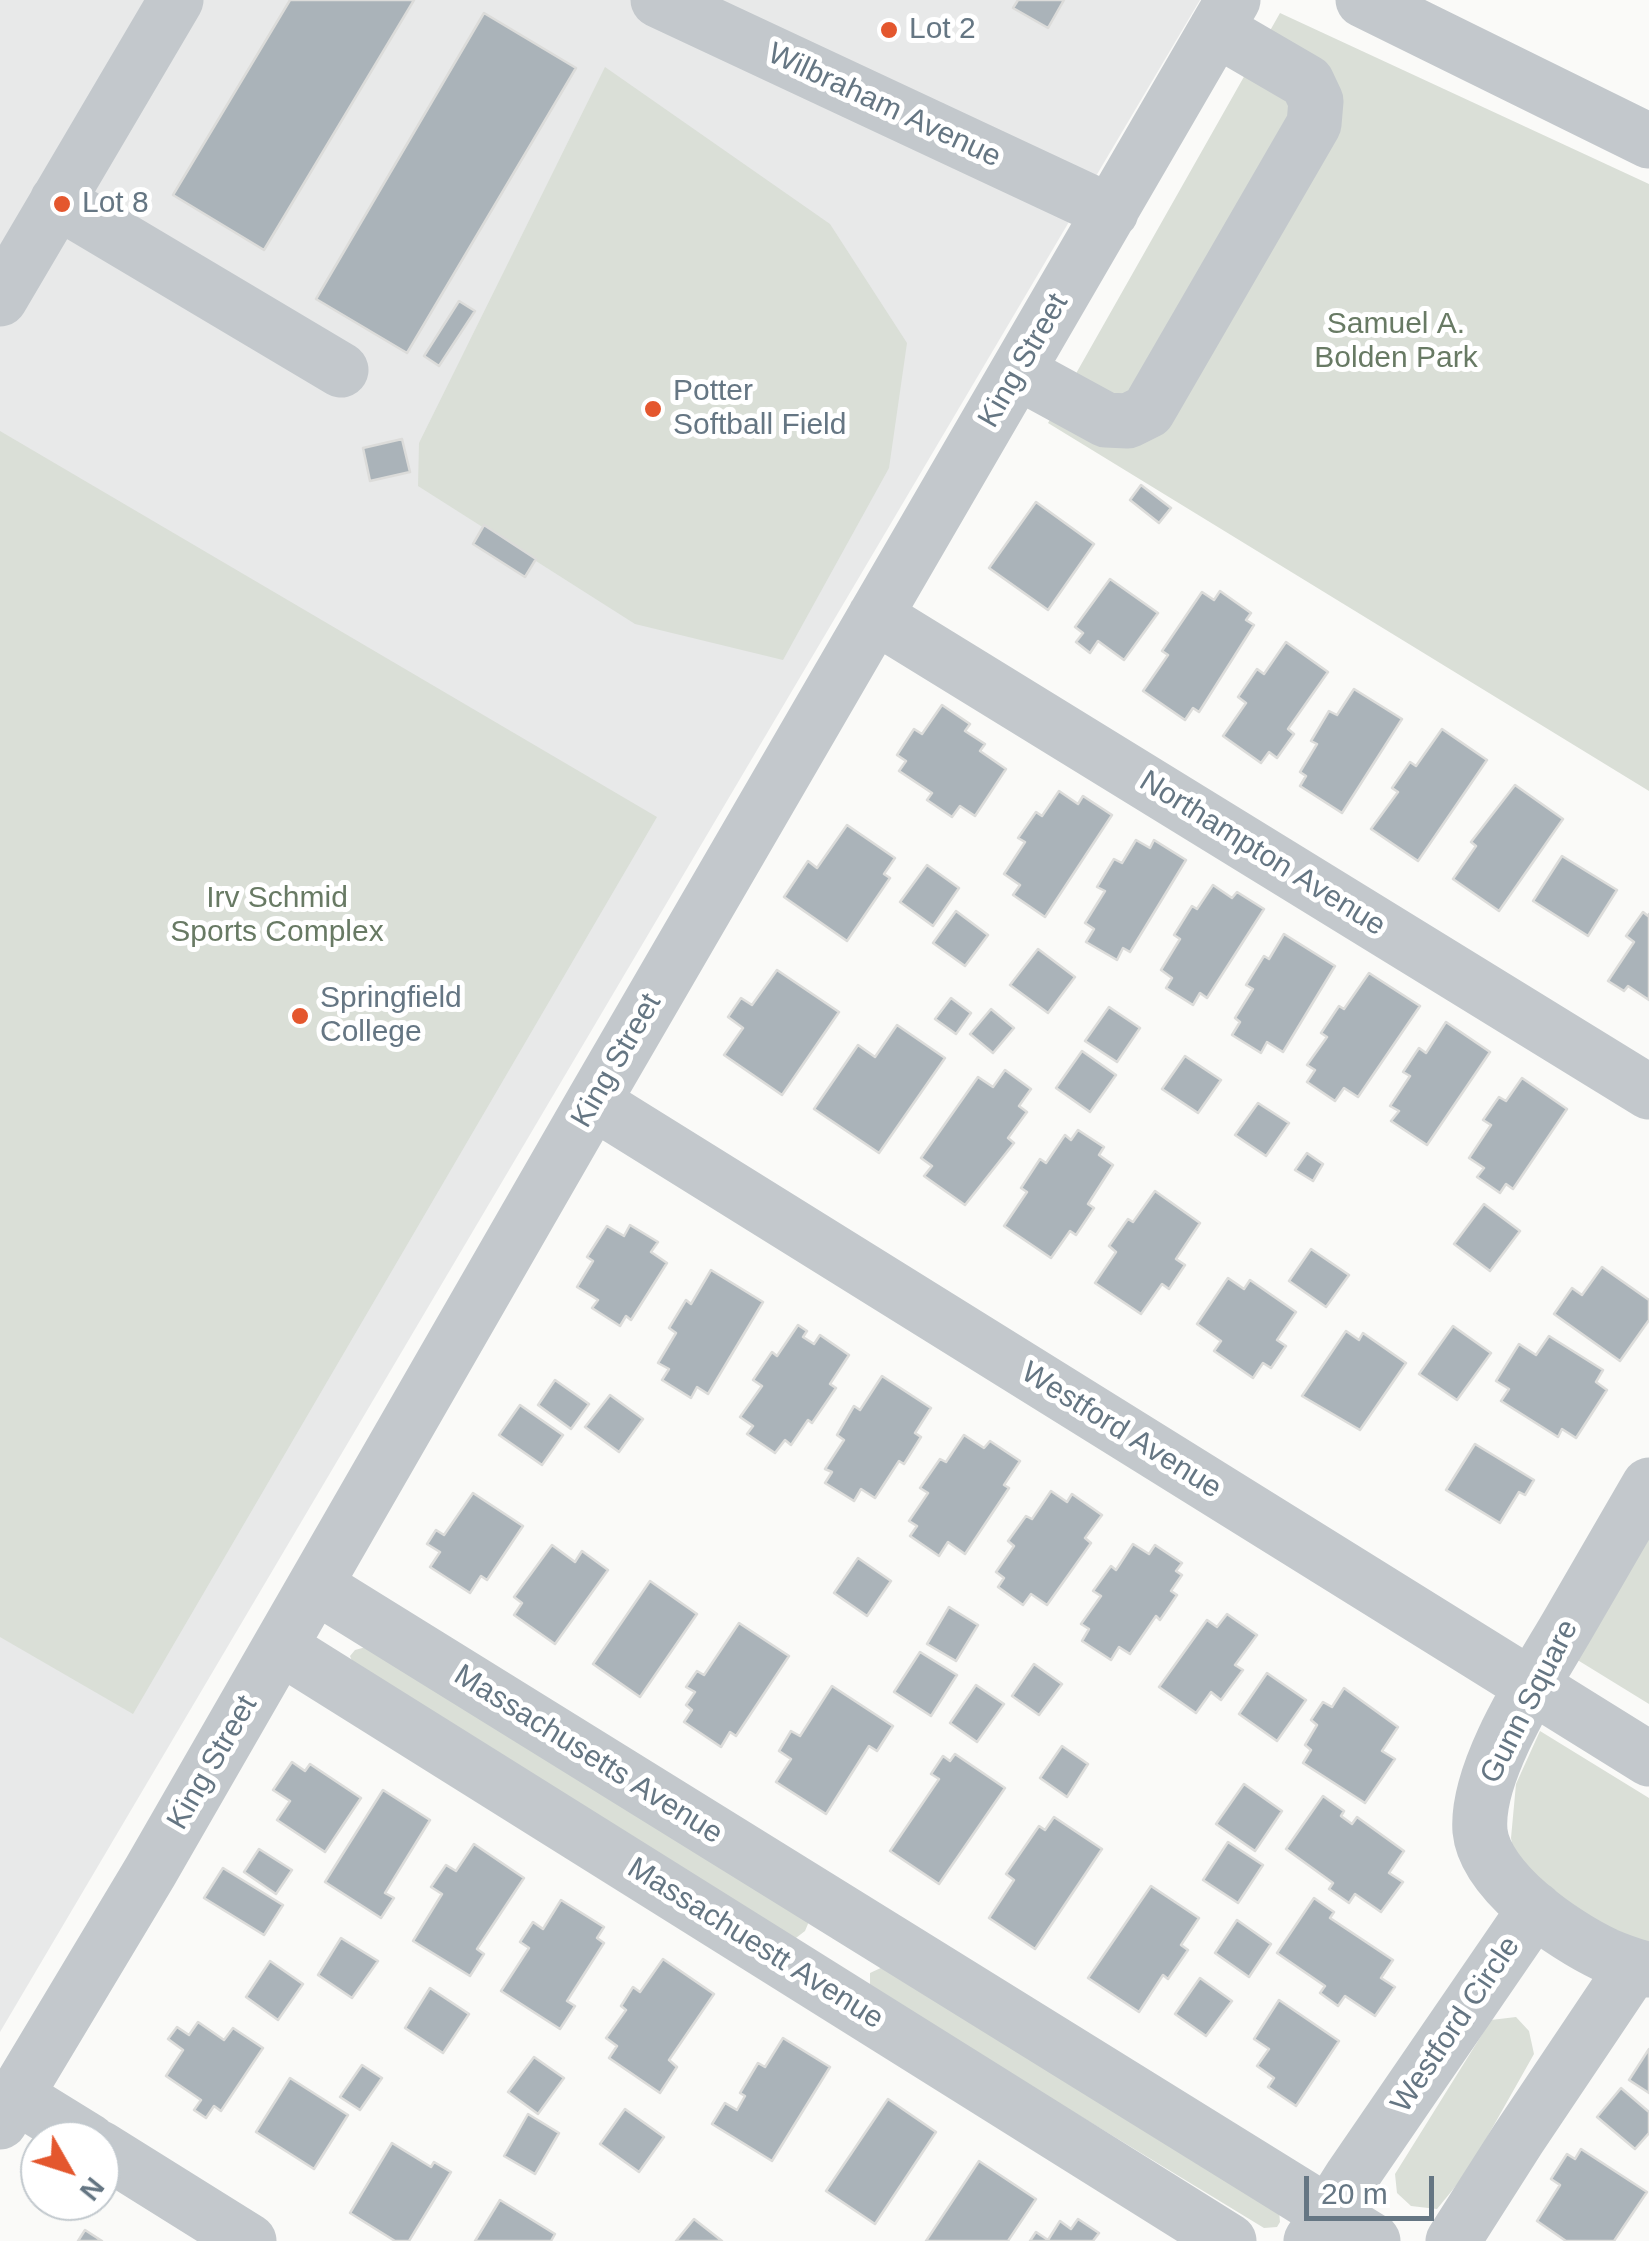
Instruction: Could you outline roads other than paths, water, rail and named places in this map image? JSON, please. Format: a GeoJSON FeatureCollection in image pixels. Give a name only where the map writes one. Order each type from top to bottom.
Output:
{"type":"FeatureCollection","features":[{"type":"Feature","properties":{"kind":"street"},"geometry":{"type":"LineString","coordinates":[[0,299],[176,0]]}},
{"type":"Feature","properties":{"kind":"street","name":"Wilbraham Avenue"},"geometry":{"type":"LineString","coordinates":[[658,0],[1110,212]]}},
{"type":"Feature","properties":{"kind":"street"},"geometry":{"type":"LineString","coordinates":[[1363,0],[1649,142]]}},
{"type":"Feature","properties":{"kind":"street"},"geometry":{"type":"LineString","coordinates":[[1018,372],[1106,420],[1128,421],[1148,411],[1158,394],[1314,124],[1316,101],[1307,82],[1225,15]]}},
{"type":"Feature","properties":{"kind":"street","name":"King Street"},"geometry":{"type":"LineString","coordinates":[[8,2109],[150,1872],[1225,15]]}},
{"type":"Feature","properties":{"kind":"street"},"geometry":{"type":"LineString","coordinates":[[58,201],[342,370]]}},
{"type":"Feature","properties":{"kind":"street","name":"Northampton Avenue"},"geometry":{"type":"LineString","coordinates":[[876,616],[1649,1092]]}},
{"type":"Feature","properties":{"kind":"street","name":"Westford Avenue"},"geometry":{"type":"LineString","coordinates":[[593,1102],[1649,1759]]}},
{"type":"Feature","properties":{"kind":"street","name":"Gunn Square"},"geometry":{"type":"LineString","coordinates":[[1641,1968],[1579,1940],[1536,1909],[1490,1861],[1482,1844],[1480,1826],[1490,1772],[1532,1686],[1649,1485]]}},
{"type":"Feature","properties":{"kind":"street","name":"Massachusetts Avenue"},"geometry":{"type":"LineString","coordinates":[[316,1586],[860,1924],[1337,2232]]}},
{"type":"Feature","properties":{"kind":"street","name":"Massachuestt Avenue"},"geometry":{"type":"LineString","coordinates":[[280,1647],[1229,2241]]}},
{"type":"Feature","properties":{"kind":"street","name":"Westford Circle"},"geometry":{"type":"LineString","coordinates":[[1337,2232],[1536,1909]]}},
{"type":"Feature","properties":{"kind":"street"},"geometry":{"type":"LineString","coordinates":[[821,1985],[860,1924]]}},
{"type":"Feature","properties":{"kind":"street"},"geometry":{"type":"LineString","coordinates":[[1453,2241],[1518,2140],[1641,1968]]}},
{"type":"Feature","properties":{"kind":"street"},"geometry":{"type":"LineString","coordinates":[[8,2109],[38,2121]]}},
{"type":"Feature","properties":{"kind":"street"},"geometry":{"type":"LineString","coordinates":[[120,2160],[249,2241]]}},
{"type":"Feature","properties":{"kind":"place","name":"Lot 2"},"geometry":{"type":"Point","coordinates":[889,30]}},
{"type":"Feature","properties":{"kind":"place","name":"Lot 8"},"geometry":{"type":"Point","coordinates":[62,204]}},
{"type":"Feature","properties":{"kind":"place","name":"Potter Softball Field"},"geometry":{"type":"Point","coordinates":[653,409]}},
{"type":"Feature","properties":{"kind":"place","name":"Springfield College"},"geometry":{"type":"Point","coordinates":[300,1016]}},
{"type":"Feature","properties":{"kind":"park label","name":"Samuel A. Bolden Park"},"geometry":{"type":"Point","coordinates":[1396,342]}},
{"type":"Feature","properties":{"kind":"park label","name":"Irv Schmid Sports Complex"},"geometry":{"type":"Point","coordinates":[277,916]}}]}
